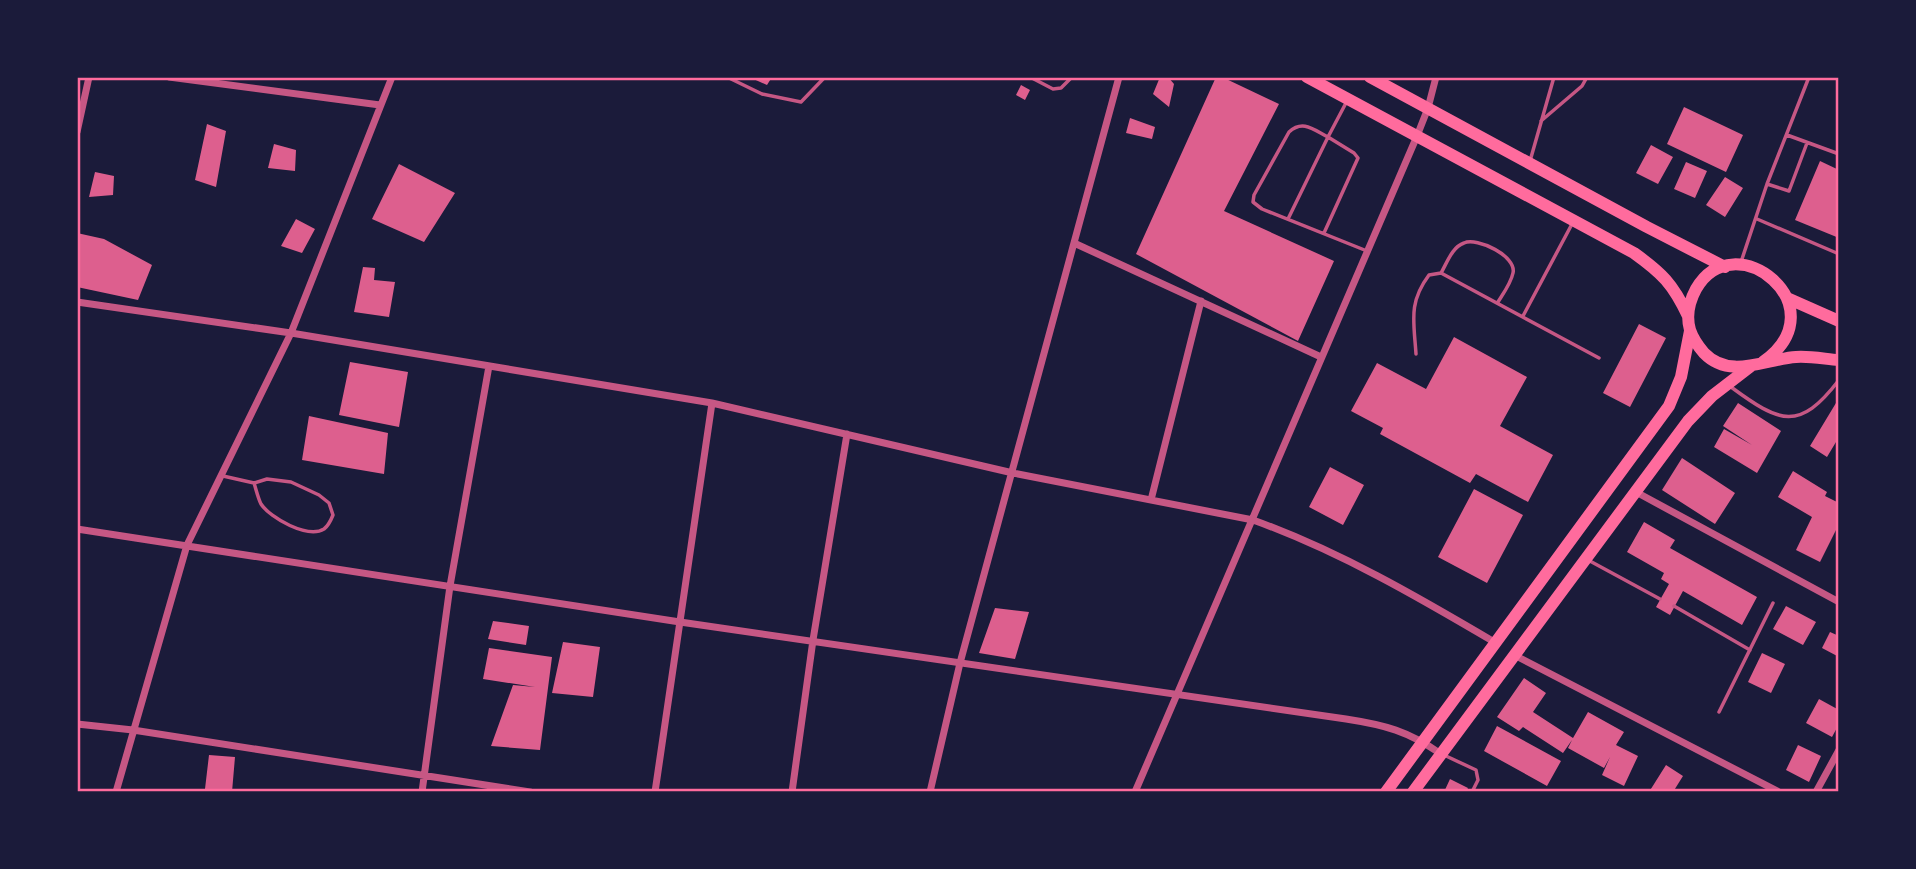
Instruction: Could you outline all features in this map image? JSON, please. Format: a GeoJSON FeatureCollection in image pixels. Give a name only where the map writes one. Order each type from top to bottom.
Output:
{"type":"FeatureCollection","features":[{"type":"Feature","properties":{"kind":"highway"},"geometry":{"type":"LineString","coordinates":[[1307,77],[1634,253],[1657,270],[1676,290],[1688,316]]}},
{"type":"Feature","properties":{"kind":"highway"},"geometry":{"type":"LineString","coordinates":[[1370,77],[1725,267]]}},
{"type":"Feature","properties":{"kind":"highway"},"geometry":{"type":"LineString","coordinates":[[1386,792],[1669,405],[1681,377],[1690,331],[1690,299],[1698,285],[1710,274],[1725,267],[1755,267],[1769,274],[1780,285],[1791,312],[1790,327],[1784,341],[1775,354],[1727,384],[1688,421],[1413,792]]}},
{"type":"Feature","properties":{"kind":"highway"},"geometry":{"type":"LineString","coordinates":[[1787,298],[1839,321]]}},
{"type":"Feature","properties":{"kind":"highway"},"geometry":{"type":"LineString","coordinates":[[1690,331],[1697,345],[1714,360],[1736,368],[1796,357],[1839,360]]}},
{"type":"Feature","properties":{"kind":"street"},"geometry":{"type":"LineString","coordinates":[[77,132],[89,77]]}},
{"type":"Feature","properties":{"kind":"street"},"geometry":{"type":"LineString","coordinates":[[169,77],[380,105]]}},
{"type":"Feature","properties":{"kind":"street"},"geometry":{"type":"LineString","coordinates":[[116,792],[187,545],[291,333],[392,77]]}},
{"type":"Feature","properties":{"kind":"street"},"geometry":{"type":"LineString","coordinates":[[930,792],[960,663],[1119,77]]}},
{"type":"Feature","properties":{"kind":"street"},"geometry":{"type":"LineString","coordinates":[[1135,792],[1417,136],[1436,77]]}},
{"type":"Feature","properties":{"kind":"street"},"geometry":{"type":"LineString","coordinates":[[1074,243],[1321,357]]}},
{"type":"Feature","properties":{"kind":"street"},"geometry":{"type":"LineString","coordinates":[[1151,500],[1201,301]]}},
{"type":"Feature","properties":{"kind":"street"},"geometry":{"type":"LineString","coordinates":[[77,302],[291,333],[712,403],[1013,473],[1253,520],[1290,533],[1394,584],[1496,643]]}},
{"type":"Feature","properties":{"kind":"street"},"geometry":{"type":"LineString","coordinates":[[422,792],[450,586],[489,366]]}},
{"type":"Feature","properties":{"kind":"street"},"geometry":{"type":"LineString","coordinates":[[655,792],[712,403]]}},
{"type":"Feature","properties":{"kind":"street"},"geometry":{"type":"LineString","coordinates":[[792,792],[813,640],[847,434]]}},
{"type":"Feature","properties":{"kind":"street"},"geometry":{"type":"LineString","coordinates":[[1636,492],[1839,602]]}},
{"type":"Feature","properties":{"kind":"street"},"geometry":{"type":"LineString","coordinates":[[77,529],[680,622],[1346,719],[1387,726],[1423,741],[1441,754]]}},
{"type":"Feature","properties":{"kind":"street"},"geometry":{"type":"LineString","coordinates":[[1516,656],[1779,792]]}},
{"type":"Feature","properties":{"kind":"street"},"geometry":{"type":"LineString","coordinates":[[77,724],[132,730],[530,792]]}},
{"type":"Feature","properties":{"kind":"street"},"geometry":{"type":"LineString","coordinates":[[1816,792],[1839,750]]}},
{"type":"Feature","properties":{"kind":"lane"},"geometry":{"type":"LineString","coordinates":[[727,77],[762,94],[801,102],[825,77]]}},
{"type":"Feature","properties":{"kind":"lane"},"geometry":{"type":"LineString","coordinates":[[1030,77],[1053,89],[1061,89],[1072,77]]}},
{"type":"Feature","properties":{"kind":"lane"},"geometry":{"type":"LineString","coordinates":[[1529,163],[1554,77]]}},
{"type":"Feature","properties":{"kind":"lane"},"geometry":{"type":"LineString","coordinates":[[1541,121],[1582,86],[1587,77]]}},
{"type":"Feature","properties":{"kind":"lane"},"geometry":{"type":"LineString","coordinates":[[1740,265],[1809,77]]}},
{"type":"Feature","properties":{"kind":"lane"},"geometry":{"type":"LineString","coordinates":[[1288,219],[1348,99]]}},
{"type":"Feature","properties":{"kind":"lane"},"geometry":{"type":"LineString","coordinates":[[1324,234],[1358,158],[1306,125],[1296,126],[1289,132],[1254,195],[1254,202],[1262,209],[1288,219],[1324,234],[1367,251]]}},
{"type":"Feature","properties":{"kind":"lane"},"geometry":{"type":"LineString","coordinates":[[1787,135],[1839,154]]}},
{"type":"Feature","properties":{"kind":"lane"},"geometry":{"type":"LineString","coordinates":[[1768,184],[1789,191],[1807,142]]}},
{"type":"Feature","properties":{"kind":"lane"},"geometry":{"type":"LineString","coordinates":[[1757,219],[1839,254]]}},
{"type":"Feature","properties":{"kind":"lane"},"geometry":{"type":"LineString","coordinates":[[1523,316],[1575,220]]}},
{"type":"Feature","properties":{"kind":"lane"},"geometry":{"type":"LineString","coordinates":[[1441,273],[1456,248],[1475,240],[1508,257],[1513,265],[1513,273],[1498,302]]}},
{"type":"Feature","properties":{"kind":"lane"},"geometry":{"type":"LineString","coordinates":[[1416,354],[1413,303],[1429,275],[1441,273],[1599,358]]}},
{"type":"Feature","properties":{"kind":"lane"},"geometry":{"type":"LineString","coordinates":[[1727,384],[1779,417],[1797,418],[1811,410],[1839,380]]}},
{"type":"Feature","properties":{"kind":"lane"},"geometry":{"type":"LineString","coordinates":[[221,475],[254,483],[267,478],[291,482],[319,495],[329,503],[333,516],[323,530],[311,532],[282,523],[262,505],[254,483]]}},
{"type":"Feature","properties":{"kind":"lane"},"geometry":{"type":"LineString","coordinates":[[1586,559],[1660,599]]}},
{"type":"Feature","properties":{"kind":"lane"},"geometry":{"type":"LineString","coordinates":[[1719,712],[1773,603]]}},
{"type":"Feature","properties":{"kind":"lane"},"geometry":{"type":"LineString","coordinates":[[1674,606],[1750,650]]}},
{"type":"Feature","properties":{"kind":"lane"},"geometry":{"type":"LineString","coordinates":[[1441,754],[1476,770],[1478,780],[1472,792]]}},
{"type":"Feature","properties":{"kind":"building"},"geometry":{"type":"Polygon","coordinates":[[[749,77],[772,77],[767,85],[749,77]]]}},
{"type":"Feature","properties":{"kind":"building"},"geometry":{"type":"Polygon","coordinates":[[[1160,77],[1168,77],[1174,84],[1169,107],[1153,94],[1160,77]]]}},
{"type":"Feature","properties":{"kind":"building"},"geometry":{"type":"Polygon","coordinates":[[[1216,77],[1222,77],[1279,104],[1224,211],[1334,261],[1298,341],[1136,254],[1216,77]]]}},
{"type":"Feature","properties":{"kind":"building"},"geometry":{"type":"Polygon","coordinates":[[[1021,85],[1030,90],[1025,100],[1016,95],[1021,85]]]}},
{"type":"Feature","properties":{"kind":"building"},"geometry":{"type":"Polygon","coordinates":[[[1684,107],[1743,135],[1726,172],[1667,144],[1684,107]]]}},
{"type":"Feature","properties":{"kind":"building"},"geometry":{"type":"Polygon","coordinates":[[[1130,118],[1155,127],[1152,139],[1126,133],[1130,118]]]}},
{"type":"Feature","properties":{"kind":"building"},"geometry":{"type":"Polygon","coordinates":[[[207,124],[226,131],[216,187],[195,180],[207,124]]]}},
{"type":"Feature","properties":{"kind":"building"},"geometry":{"type":"Polygon","coordinates":[[[274,144],[296,150],[295,171],[268,168],[274,144]]]}},
{"type":"Feature","properties":{"kind":"building"},"geometry":{"type":"Polygon","coordinates":[[[1651,145],[1673,157],[1658,184],[1636,173],[1651,145]]]}},
{"type":"Feature","properties":{"kind":"building"},"geometry":{"type":"Polygon","coordinates":[[[1820,161],[1839,170],[1839,238],[1795,220],[1820,161]]]}},
{"type":"Feature","properties":{"kind":"building"},"geometry":{"type":"Polygon","coordinates":[[[1686,162],[1707,171],[1695,198],[1674,189],[1686,162]]]}},
{"type":"Feature","properties":{"kind":"building"},"geometry":{"type":"Polygon","coordinates":[[[399,164],[455,193],[424,242],[372,219],[399,164]]]}},
{"type":"Feature","properties":{"kind":"building"},"geometry":{"type":"Polygon","coordinates":[[[95,172],[114,176],[113,195],[89,197],[95,172]]]}},
{"type":"Feature","properties":{"kind":"building"},"geometry":{"type":"Polygon","coordinates":[[[1725,177],[1743,188],[1725,217],[1706,205],[1725,177]]]}},
{"type":"Feature","properties":{"kind":"building"},"geometry":{"type":"Polygon","coordinates":[[[296,219],[315,229],[302,253],[281,246],[296,219]]]}},
{"type":"Feature","properties":{"kind":"building"},"geometry":{"type":"Polygon","coordinates":[[[77,233],[104,239],[152,265],[138,300],[77,287],[77,233]]]}},
{"type":"Feature","properties":{"kind":"building"},"geometry":{"type":"Polygon","coordinates":[[[363,267],[375,268],[374,280],[395,282],[389,317],[354,312],[363,267]]]}},
{"type":"Feature","properties":{"kind":"building"},"geometry":{"type":"Polygon","coordinates":[[[1639,324],[1666,338],[1630,407],[1603,393],[1639,324]]]}},
{"type":"Feature","properties":{"kind":"building"},"geometry":{"type":"Polygon","coordinates":[[[1454,337],[1527,377],[1500,426],[1553,455],[1528,502],[1476,474],[1470,483],[1380,434],[1383,428],[1351,411],[1377,363],[1426,389],[1454,337]]]}},
{"type":"Feature","properties":{"kind":"building"},"geometry":{"type":"Polygon","coordinates":[[[350,362],[408,372],[399,427],[339,415],[350,362]]]}},
{"type":"Feature","properties":{"kind":"building"},"geometry":{"type":"Polygon","coordinates":[[[1839,398],[1839,437],[1827,457],[1810,446],[1839,398]]]}},
{"type":"Feature","properties":{"kind":"building"},"geometry":{"type":"Polygon","coordinates":[[[1738,403],[1781,431],[1757,473],[1714,447],[1724,429],[1752,445],[1723,426],[1738,403]]]}},
{"type":"Feature","properties":{"kind":"building"},"geometry":{"type":"Polygon","coordinates":[[[309,416],[388,433],[384,474],[302,460],[309,416]]]}},
{"type":"Feature","properties":{"kind":"building"},"geometry":{"type":"Polygon","coordinates":[[[1682,458],[1735,493],[1715,524],[1662,490],[1682,458]]]}},
{"type":"Feature","properties":{"kind":"building"},"geometry":{"type":"Polygon","coordinates":[[[1330,467],[1364,485],[1343,525],[1309,507],[1330,467]]]}},
{"type":"Feature","properties":{"kind":"building"},"geometry":{"type":"Polygon","coordinates":[[[1793,471],[1827,492],[1825,496],[1839,503],[1839,524],[1820,562],[1796,550],[1812,517],[1778,497],[1793,471]]]}},
{"type":"Feature","properties":{"kind":"building"},"geometry":{"type":"Polygon","coordinates":[[[1474,489],[1523,515],[1487,583],[1438,557],[1474,489]]]}},
{"type":"Feature","properties":{"kind":"building"},"geometry":{"type":"Polygon","coordinates":[[[1644,522],[1675,540],[1670,548],[1757,597],[1742,625],[1683,591],[1670,615],[1656,607],[1669,584],[1661,579],[1664,573],[1627,552],[1644,522]]]}},
{"type":"Feature","properties":{"kind":"building"},"geometry":{"type":"Polygon","coordinates":[[[1786,606],[1816,622],[1803,645],[1773,629],[1786,606]]]}},
{"type":"Feature","properties":{"kind":"building"},"geometry":{"type":"Polygon","coordinates":[[[995,608],[1029,612],[1015,659],[979,653],[995,608]]]}},
{"type":"Feature","properties":{"kind":"building"},"geometry":{"type":"Polygon","coordinates":[[[493,621],[529,626],[526,645],[488,639],[493,621]]]}},
{"type":"Feature","properties":{"kind":"building"},"geometry":{"type":"Polygon","coordinates":[[[1830,632],[1839,636],[1839,657],[1822,648],[1830,632]]]}},
{"type":"Feature","properties":{"kind":"building"},"geometry":{"type":"Polygon","coordinates":[[[563,642],[600,647],[593,697],[552,693],[563,642]]]}},
{"type":"Feature","properties":{"kind":"building"},"geometry":{"type":"Polygon","coordinates":[[[489,648],[552,657],[540,750],[491,746],[513,685],[535,687],[483,679],[489,648]]]}},
{"type":"Feature","properties":{"kind":"building"},"geometry":{"type":"Polygon","coordinates":[[[1762,653],[1785,664],[1771,693],[1748,682],[1762,653]]]}},
{"type":"Feature","properties":{"kind":"building"},"geometry":{"type":"Polygon","coordinates":[[[1524,678],[1546,693],[1533,712],[1573,738],[1588,712],[1624,732],[1616,745],[1638,756],[1624,786],[1602,775],[1610,757],[1604,768],[1568,748],[1572,740],[1563,753],[1523,727],[1519,731],[1497,717],[1524,678]]]}},
{"type":"Feature","properties":{"kind":"building"},"geometry":{"type":"Polygon","coordinates":[[[1819,699],[1839,710],[1839,724],[1832,737],[1806,723],[1819,699]]]}},
{"type":"Feature","properties":{"kind":"building"},"geometry":{"type":"Polygon","coordinates":[[[1497,726],[1561,761],[1547,786],[1484,751],[1497,726]]]}},
{"type":"Feature","properties":{"kind":"building"},"geometry":{"type":"Polygon","coordinates":[[[1798,745],[1821,756],[1809,782],[1786,770],[1798,745]]]}},
{"type":"Feature","properties":{"kind":"building"},"geometry":{"type":"Polygon","coordinates":[[[209,755],[235,757],[232,792],[205,789],[209,755]]]}},
{"type":"Feature","properties":{"kind":"building"},"geometry":{"type":"Polygon","coordinates":[[[1666,765],[1683,776],[1673,792],[1649,792],[1666,765]]]}},
{"type":"Feature","properties":{"kind":"building"},"geometry":{"type":"Polygon","coordinates":[[[1450,779],[1468,788],[1466,792],[1444,792],[1450,779]]]}}]}
